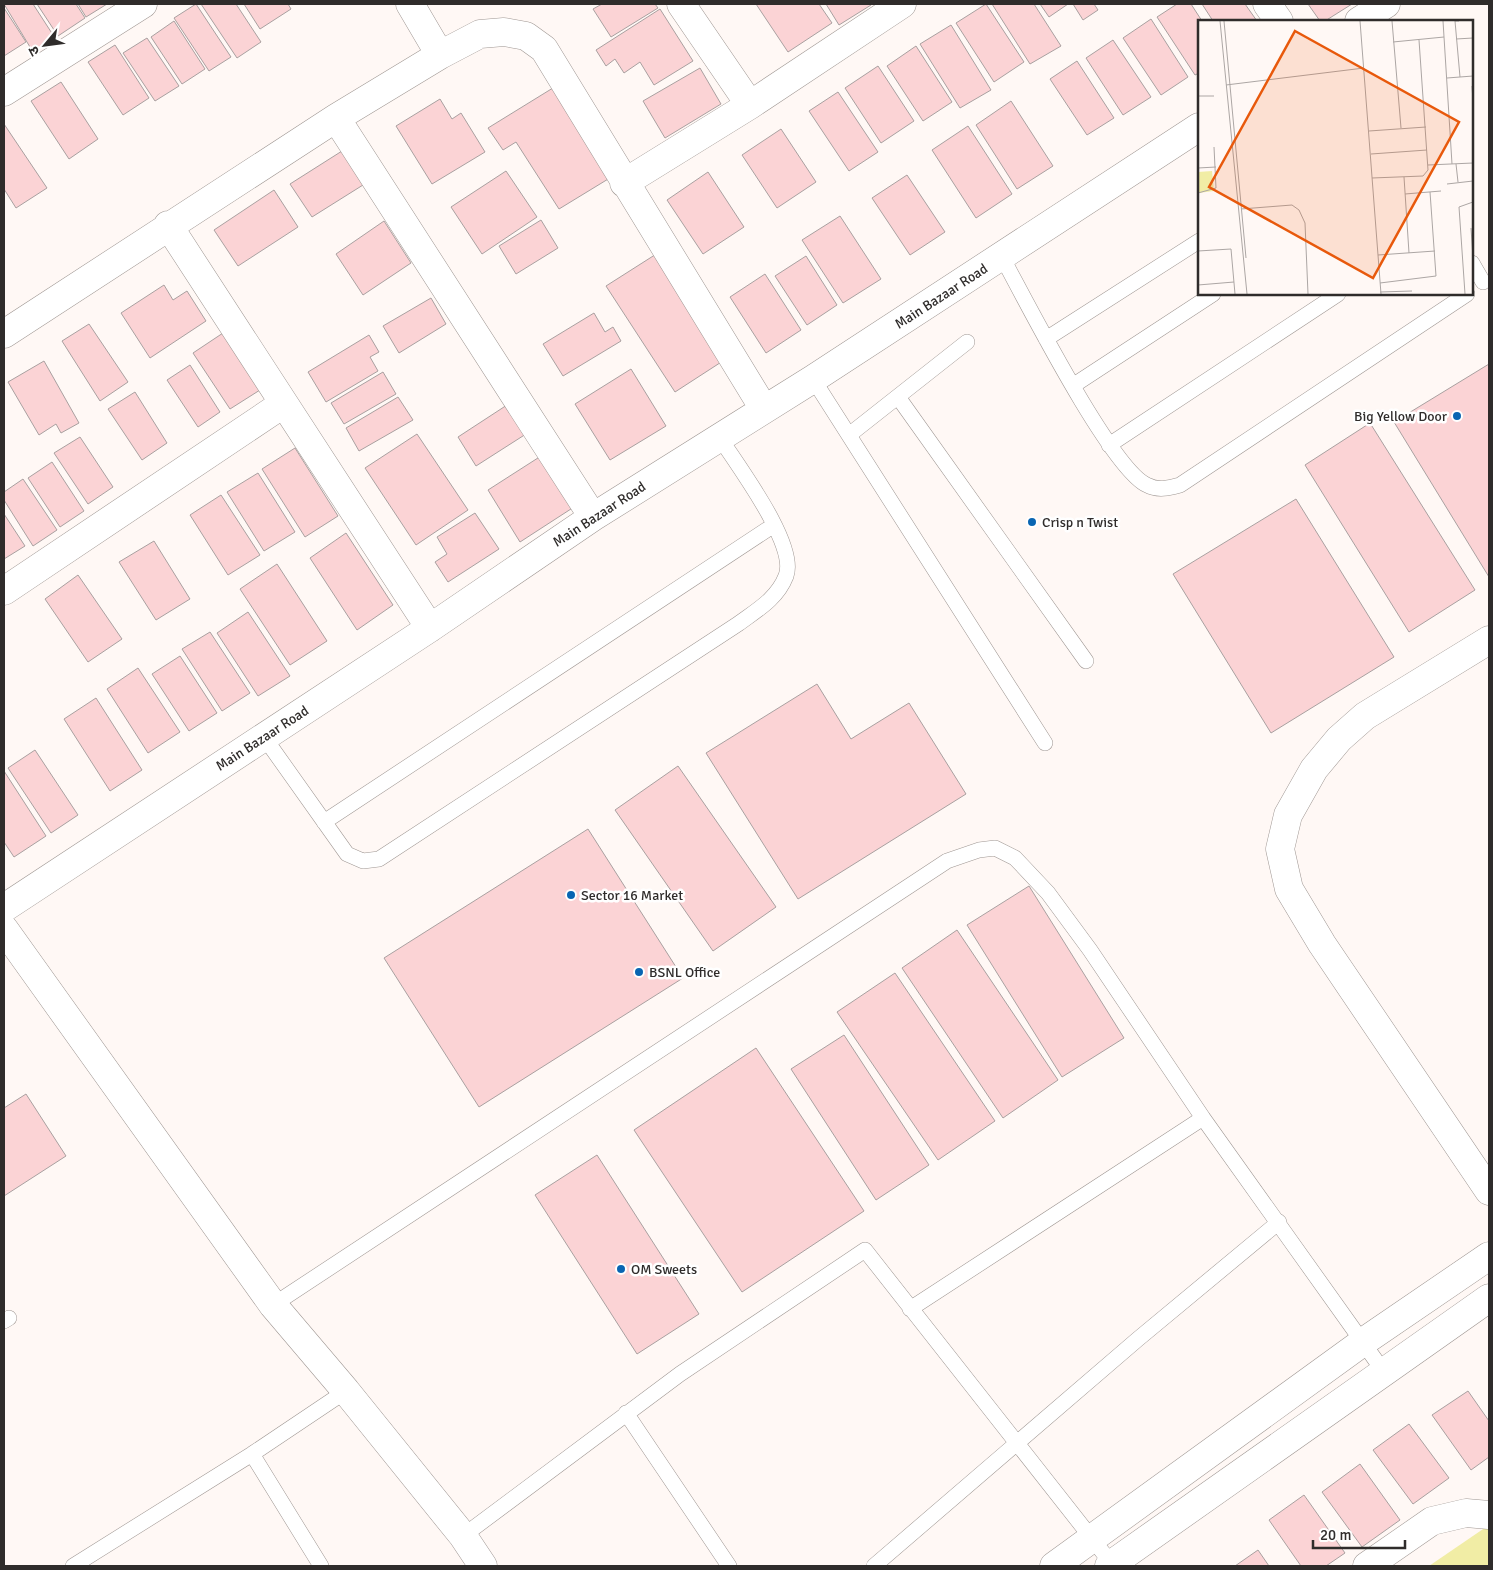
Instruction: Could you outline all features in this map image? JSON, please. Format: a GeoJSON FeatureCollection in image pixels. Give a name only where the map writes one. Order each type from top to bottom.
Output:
{"type":"FeatureCollection","features":[{"type":"Feature","properties":{"kind":"street"},"geometry":{"type":"LineString","coordinates":[[4,92],[143,4]]}},
{"type":"Feature","properties":{"kind":"street"},"geometry":{"type":"LineString","coordinates":[[410,4],[440,55]]}},
{"type":"Feature","properties":{"kind":"street"},"geometry":{"type":"LineString","coordinates":[[681,4],[750,105]]}},
{"type":"Feature","properties":{"kind":"street"},"geometry":{"type":"LineString","coordinates":[[624,184],[750,105],[902,4]]}},
{"type":"Feature","properties":{"kind":"street"},"geometry":{"type":"LineString","coordinates":[[1268,4],[1278,20]]}},
{"type":"Feature","properties":{"kind":"street"},"geometry":{"type":"LineString","coordinates":[[1362,20],[1386,4]]}},
{"type":"Feature","properties":{"kind":"street"},"geometry":{"type":"LineString","coordinates":[[4,334],[168,225],[336,118],[440,55],[480,34],[504,32],[526,36],[544,49],[624,184],[764,409]]}},
{"type":"Feature","properties":{"kind":"street"},"geometry":{"type":"LineString","coordinates":[[336,118],[593,517]]}},
{"type":"Feature","properties":{"kind":"street","name":"Main Bazaar Road"},"geometry":{"type":"LineString","coordinates":[[4,908],[430,628],[593,517],[813,379],[1198,128]]}},
{"type":"Feature","properties":{"kind":"street"},"geometry":{"type":"LineString","coordinates":[[168,225],[430,628]]}},
{"type":"Feature","properties":{"kind":"street"},"geometry":{"type":"LineString","coordinates":[[4,591],[283,404]]}},
{"type":"Feature","properties":{"kind":"street"},"geometry":{"type":"LineString","coordinates":[[1489,640],[1365,716],[1339,739],[1314,768],[1288,815],[1280,849],[1289,889],[1322,944],[1489,1191]]}},
{"type":"Feature","properties":{"kind":"street"},"geometry":{"type":"LineString","coordinates":[[4,929],[273,1305],[464,1536],[483,1566]]}},
{"type":"Feature","properties":{"kind":"street"},"geometry":{"type":"LineString","coordinates":[[1054,1566],[1094,1539],[1363,1342],[1489,1256]]}},
{"type":"Feature","properties":{"kind":"street"},"geometry":{"type":"LineString","coordinates":[[1111,1565],[1489,1298]]}},
{"type":"Feature","properties":{"kind":"street"},"geometry":{"type":"LineString","coordinates":[[1367,1566],[1432,1521],[1466,1513],[1489,1515]]}},
{"type":"Feature","properties":{"kind":"lane"},"geometry":{"type":"LineString","coordinates":[[1046,338],[1198,242]]}},
{"type":"Feature","properties":{"kind":"lane"},"geometry":{"type":"LineString","coordinates":[[1002,257],[1046,338],[1110,445],[1131,474],[1147,486],[1165,489],[1180,485],[1465,295]]}},
{"type":"Feature","properties":{"kind":"lane"},"geometry":{"type":"LineString","coordinates":[[1473,265],[1481,284]]}},
{"type":"Feature","properties":{"kind":"lane"},"geometry":{"type":"LineString","coordinates":[[1074,385],[1211,295]]}},
{"type":"Feature","properties":{"kind":"lane"},"geometry":{"type":"LineString","coordinates":[[1110,445],[1336,295]]}},
{"type":"Feature","properties":{"kind":"lane"},"geometry":{"type":"LineString","coordinates":[[849,435],[967,342]]}},
{"type":"Feature","properties":{"kind":"lane"},"geometry":{"type":"LineString","coordinates":[[813,379],[1046,743]]}},
{"type":"Feature","properties":{"kind":"lane"},"geometry":{"type":"LineString","coordinates":[[898,397],[1086,661]]}},
{"type":"Feature","properties":{"kind":"lane"},"geometry":{"type":"LineString","coordinates":[[264,737],[347,854],[363,862],[379,859],[738,624],[772,599],[787,575],[784,545],[774,525],[720,438]]}},
{"type":"Feature","properties":{"kind":"lane"},"geometry":{"type":"LineString","coordinates":[[324,822],[774,525]]}},
{"type":"Feature","properties":{"kind":"lane"},"geometry":{"type":"LineString","coordinates":[[273,1305],[939,866],[979,850],[995,848],[1015,858],[1048,893],[1090,950],[1203,1118],[1279,1222],[1384,1372]]}},
{"type":"Feature","properties":{"kind":"lane"},"geometry":{"type":"LineString","coordinates":[[910,1309],[1203,1118]]}},
{"type":"Feature","properties":{"kind":"lane"},"geometry":{"type":"LineString","coordinates":[[874,1566],[1138,1339],[1279,1222]]}},
{"type":"Feature","properties":{"kind":"lane"},"geometry":{"type":"LineString","coordinates":[[464,1536],[680,1374],[865,1250],[887,1274],[910,1309],[1094,1539],[1111,1565]]}},
{"type":"Feature","properties":{"kind":"lane"},"geometry":{"type":"LineString","coordinates":[[74,1566],[252,1454],[346,1391]]}},
{"type":"Feature","properties":{"kind":"lane"},"geometry":{"type":"LineString","coordinates":[[626,1413],[729,1566]]}},
{"type":"Feature","properties":{"kind":"lane"},"geometry":{"type":"LineString","coordinates":[[252,1454],[317,1556],[321,1566]]}},
{"type":"Feature","properties":{"kind":"shaded area"},"geometry":{"type":"Polygon","coordinates":[[[1489,1525],[1489,1566],[1429,1566],[1489,1525]]]}},
{"type":"Feature","properties":{"kind":"building"},"geometry":{"type":"Polygon","coordinates":[[[4,4],[33,4],[55,38],[33,52],[4,4]]]}},
{"type":"Feature","properties":{"kind":"building"},"geometry":{"type":"Polygon","coordinates":[[[37,4],[76,4],[85,18],[58,36],[37,4]]]}},
{"type":"Feature","properties":{"kind":"building"},"geometry":{"type":"Polygon","coordinates":[[[78,4],[107,4],[86,17],[78,4]]]}},
{"type":"Feature","properties":{"kind":"building"},"geometry":{"type":"Polygon","coordinates":[[[196,4],[231,57],[209,71],[174,18],[196,4]]]}},
{"type":"Feature","properties":{"kind":"building"},"geometry":{"type":"Polygon","coordinates":[[[201,4],[236,4],[261,42],[237,58],[201,4]]]}},
{"type":"Feature","properties":{"kind":"building"},"geometry":{"type":"Polygon","coordinates":[[[244,4],[288,4],[291,9],[260,29],[244,4]]]}},
{"type":"Feature","properties":{"kind":"building"},"geometry":{"type":"Polygon","coordinates":[[[602,4],[655,4],[658,8],[611,37],[593,9],[602,4]]]}},
{"type":"Feature","properties":{"kind":"building"},"geometry":{"type":"Polygon","coordinates":[[[756,4],[819,4],[832,23],[788,52],[756,4]]]}},
{"type":"Feature","properties":{"kind":"building"},"geometry":{"type":"Polygon","coordinates":[[[826,4],[870,4],[871,5],[839,25],[826,4]]]}},
{"type":"Feature","properties":{"kind":"building"},"geometry":{"type":"Polygon","coordinates":[[[986,4],[1024,62],[994,82],[956,23],[986,4]]]}},
{"type":"Feature","properties":{"kind":"building"},"geometry":{"type":"Polygon","coordinates":[[[992,4],[1034,4],[1061,46],[1030,64],[992,4]]]}},
{"type":"Feature","properties":{"kind":"building"},"geometry":{"type":"Polygon","coordinates":[[[1040,4],[1068,4],[1049,17],[1040,4]]]}},
{"type":"Feature","properties":{"kind":"building"},"geometry":{"type":"Polygon","coordinates":[[[1073,4],[1094,4],[1098,10],[1083,20],[1073,4]]]}},
{"type":"Feature","properties":{"kind":"building"},"geometry":{"type":"Polygon","coordinates":[[[1177,4],[1191,4],[1201,20],[1198,20],[1198,74],[1195,75],[1157,17],[1177,4]]]}},
{"type":"Feature","properties":{"kind":"building"},"geometry":{"type":"Polygon","coordinates":[[[1202,4],[1245,4],[1256,20],[1212,20],[1202,4]]]}},
{"type":"Feature","properties":{"kind":"building"},"geometry":{"type":"Polygon","coordinates":[[[1308,4],[1352,4],[1327,20],[1319,20],[1308,4]]]}},
{"type":"Feature","properties":{"kind":"building"},"geometry":{"type":"Polygon","coordinates":[[[4,8],[26,42],[4,56],[4,8]]]}},
{"type":"Feature","properties":{"kind":"building"},"geometry":{"type":"Polygon","coordinates":[[[660,9],[693,61],[654,85],[640,62],[624,73],[615,59],[606,66],[596,50],[660,9]]]}},
{"type":"Feature","properties":{"kind":"building"},"geometry":{"type":"Polygon","coordinates":[[[1151,19],[1188,77],[1161,95],[1123,38],[1151,19]]]}},
{"type":"Feature","properties":{"kind":"building"},"geometry":{"type":"Polygon","coordinates":[[[174,21],[205,69],[182,84],[151,37],[174,21]]]}},
{"type":"Feature","properties":{"kind":"building"},"geometry":{"type":"Polygon","coordinates":[[[951,25],[991,90],[960,108],[920,44],[951,25]]]}},
{"type":"Feature","properties":{"kind":"building"},"geometry":{"type":"Polygon","coordinates":[[[147,38],[179,86],[155,101],[123,53],[147,38]]]}},
{"type":"Feature","properties":{"kind":"building"},"geometry":{"type":"Polygon","coordinates":[[[1113,40],[1151,97],[1123,115],[1086,58],[1113,40]]]}},
{"type":"Feature","properties":{"kind":"building"},"geometry":{"type":"Polygon","coordinates":[[[115,45],[149,98],[123,115],[88,62],[115,45]]]}},
{"type":"Feature","properties":{"kind":"building"},"geometry":{"type":"Polygon","coordinates":[[[916,46],[952,102],[923,121],[887,66],[916,46]]]}},
{"type":"Feature","properties":{"kind":"building"},"geometry":{"type":"Polygon","coordinates":[[[1077,61],[1114,118],[1087,135],[1050,79],[1077,61]]]}},
{"type":"Feature","properties":{"kind":"building"},"geometry":{"type":"Polygon","coordinates":[[[878,66],[914,121],[881,143],[845,88],[878,66]]]}},
{"type":"Feature","properties":{"kind":"building"},"geometry":{"type":"Polygon","coordinates":[[[700,68],[721,104],[665,138],[643,101],[700,68]]]}},
{"type":"Feature","properties":{"kind":"building"},"geometry":{"type":"Polygon","coordinates":[[[61,82],[98,139],[69,159],[31,101],[61,82]]]}},
{"type":"Feature","properties":{"kind":"building"},"geometry":{"type":"Polygon","coordinates":[[[561,83],[618,173],[559,209],[516,142],[503,150],[488,128],[561,83]]]}},
{"type":"Feature","properties":{"kind":"building"},"geometry":{"type":"Polygon","coordinates":[[[838,92],[878,152],[849,171],[809,111],[838,92]]]}},
{"type":"Feature","properties":{"kind":"building"},"geometry":{"type":"Polygon","coordinates":[[[440,99],[452,119],[461,113],[485,152],[432,184],[396,126],[440,99]]]}},
{"type":"Feature","properties":{"kind":"building"},"geometry":{"type":"Polygon","coordinates":[[[1011,101],[1053,166],[1017,189],[976,125],[1011,101]]]}},
{"type":"Feature","properties":{"kind":"building"},"geometry":{"type":"Polygon","coordinates":[[[4,124],[47,188],[16,208],[4,189],[4,124]]]}},
{"type":"Feature","properties":{"kind":"building"},"geometry":{"type":"Polygon","coordinates":[[[968,126],[1012,194],[976,218],[932,150],[968,126]]]}},
{"type":"Feature","properties":{"kind":"building"},"geometry":{"type":"Polygon","coordinates":[[[781,129],[816,182],[777,208],[742,155],[781,129]]]}},
{"type":"Feature","properties":{"kind":"building"},"geometry":{"type":"Polygon","coordinates":[[[342,151],[363,185],[312,217],[290,184],[342,151]]]}},
{"type":"Feature","properties":{"kind":"building"},"geometry":{"type":"Polygon","coordinates":[[[506,171],[537,217],[482,254],[451,207],[506,171]]]}},
{"type":"Feature","properties":{"kind":"building"},"geometry":{"type":"Polygon","coordinates":[[[708,172],[744,227],[703,254],[667,200],[708,172]]]}},
{"type":"Feature","properties":{"kind":"building"},"geometry":{"type":"Polygon","coordinates":[[[907,175],[945,232],[910,255],[872,198],[907,175]]]}},
{"type":"Feature","properties":{"kind":"building"},"geometry":{"type":"Polygon","coordinates":[[[274,190],[298,227],[238,266],[214,230],[274,190]]]}},
{"type":"Feature","properties":{"kind":"building"},"geometry":{"type":"Polygon","coordinates":[[[840,216],[881,279],[843,303],[802,240],[840,216]]]}},
{"type":"Feature","properties":{"kind":"building"},"geometry":{"type":"Polygon","coordinates":[[[541,220],[558,248],[516,274],[499,246],[541,220]]]}},
{"type":"Feature","properties":{"kind":"building"},"geometry":{"type":"Polygon","coordinates":[[[384,221],[411,263],[363,295],[336,254],[384,221]]]}},
{"type":"Feature","properties":{"kind":"building"},"geometry":{"type":"Polygon","coordinates":[[[661,251],[729,357],[675,392],[606,286],[661,251]]]}},
{"type":"Feature","properties":{"kind":"building"},"geometry":{"type":"Polygon","coordinates":[[[806,256],[837,305],[807,325],[775,276],[806,256]]]}},
{"type":"Feature","properties":{"kind":"building"},"geometry":{"type":"Polygon","coordinates":[[[765,274],[801,330],[766,353],[730,297],[765,274]]]}},
{"type":"Feature","properties":{"kind":"building"},"geometry":{"type":"Polygon","coordinates":[[[164,285],[173,300],[187,291],[206,321],[150,358],[121,313],[164,285]]]}},
{"type":"Feature","properties":{"kind":"building"},"geometry":{"type":"Polygon","coordinates":[[[431,298],[446,324],[399,353],[383,326],[431,298]]]}},
{"type":"Feature","properties":{"kind":"building"},"geometry":{"type":"Polygon","coordinates":[[[594,313],[605,332],[613,327],[621,341],[563,376],[543,344],[594,313]]]}},
{"type":"Feature","properties":{"kind":"building"},"geometry":{"type":"Polygon","coordinates":[[[89,324],[128,382],[100,401],[62,341],[89,324]]]}},
{"type":"Feature","properties":{"kind":"building"},"geometry":{"type":"Polygon","coordinates":[[[223,333],[260,390],[230,409],[193,353],[223,333]]]}},
{"type":"Feature","properties":{"kind":"building"},"geometry":{"type":"Polygon","coordinates":[[[369,335],[379,352],[370,357],[378,371],[326,402],[308,372],[369,335]]]}},
{"type":"Feature","properties":{"kind":"building"},"geometry":{"type":"Polygon","coordinates":[[[44,361],[79,423],[61,433],[56,424],[39,435],[8,382],[44,361]]]}},
{"type":"Feature","properties":{"kind":"building"},"geometry":{"type":"Polygon","coordinates":[[[1489,364],[1489,577],[1394,422],[1489,364]]]}},
{"type":"Feature","properties":{"kind":"building"},"geometry":{"type":"Polygon","coordinates":[[[190,365],[220,412],[198,427],[167,380],[190,365]]]}},
{"type":"Feature","properties":{"kind":"building"},"geometry":{"type":"Polygon","coordinates":[[[631,369],[666,426],[610,460],[575,404],[631,369]]]}},
{"type":"Feature","properties":{"kind":"building"},"geometry":{"type":"Polygon","coordinates":[[[383,372],[396,394],[344,424],[331,403],[383,372]]]}},
{"type":"Feature","properties":{"kind":"building"},"geometry":{"type":"Polygon","coordinates":[[[135,392],[167,443],[142,460],[108,409],[135,392]]]}},
{"type":"Feature","properties":{"kind":"building"},"geometry":{"type":"Polygon","coordinates":[[[398,397],[413,420],[359,451],[346,428],[398,397]]]}},
{"type":"Feature","properties":{"kind":"building"},"geometry":{"type":"Polygon","coordinates":[[[507,405],[526,434],[476,466],[458,437],[507,405]]]}},
{"type":"Feature","properties":{"kind":"building"},"geometry":{"type":"Polygon","coordinates":[[[1370,423],[1475,590],[1409,632],[1305,465],[1370,423]]]}},
{"type":"Feature","properties":{"kind":"building"},"geometry":{"type":"Polygon","coordinates":[[[417,434],[468,510],[416,545],[365,468],[417,434]]]}},
{"type":"Feature","properties":{"kind":"building"},"geometry":{"type":"Polygon","coordinates":[[[80,437],[113,487],[88,504],[54,453],[80,437]]]}},
{"type":"Feature","properties":{"kind":"building"},"geometry":{"type":"Polygon","coordinates":[[[295,448],[338,516],[305,537],[262,469],[295,448]]]}},
{"type":"Feature","properties":{"kind":"building"},"geometry":{"type":"Polygon","coordinates":[[[541,456],[574,507],[520,542],[488,490],[541,456]]]}},
{"type":"Feature","properties":{"kind":"building"},"geometry":{"type":"Polygon","coordinates":[[[52,462],[84,511],[60,527],[28,478],[52,462]]]}},
{"type":"Feature","properties":{"kind":"building"},"geometry":{"type":"Polygon","coordinates":[[[258,473],[295,532],[264,551],[227,492],[258,473]]]}},
{"type":"Feature","properties":{"kind":"building"},"geometry":{"type":"Polygon","coordinates":[[[23,479],[57,530],[33,546],[4,500],[4,492],[23,479]]]}},
{"type":"Feature","properties":{"kind":"building"},"geometry":{"type":"Polygon","coordinates":[[[221,495],[260,555],[228,575],[190,515],[221,495]]]}},
{"type":"Feature","properties":{"kind":"building"},"geometry":{"type":"Polygon","coordinates":[[[1296,499],[1394,657],[1271,733],[1173,574],[1296,499]]]}},
{"type":"Feature","properties":{"kind":"building"},"geometry":{"type":"Polygon","coordinates":[[[475,513],[499,549],[448,582],[435,562],[447,554],[437,537],[475,513]]]}},
{"type":"Feature","properties":{"kind":"building"},"geometry":{"type":"Polygon","coordinates":[[[4,514],[25,546],[4,559],[4,514]]]}},
{"type":"Feature","properties":{"kind":"building"},"geometry":{"type":"Polygon","coordinates":[[[346,533],[393,605],[357,630],[310,558],[346,533]]]}},
{"type":"Feature","properties":{"kind":"building"},"geometry":{"type":"Polygon","coordinates":[[[154,541],[190,599],[156,620],[119,562],[154,541]]]}},
{"type":"Feature","properties":{"kind":"building"},"geometry":{"type":"Polygon","coordinates":[[[277,564],[327,641],[290,665],[240,589],[277,564]]]}},
{"type":"Feature","properties":{"kind":"building"},"geometry":{"type":"Polygon","coordinates":[[[78,575],[122,639],[88,662],[45,599],[78,575]]]}},
{"type":"Feature","properties":{"kind":"building"},"geometry":{"type":"Polygon","coordinates":[[[248,612],[290,676],[258,696],[217,633],[248,612]]]}},
{"type":"Feature","properties":{"kind":"building"},"geometry":{"type":"Polygon","coordinates":[[[210,632],[250,693],[222,711],[182,649],[210,632]]]}},
{"type":"Feature","properties":{"kind":"building"},"geometry":{"type":"Polygon","coordinates":[[[180,656],[217,713],[189,731],[152,674],[180,656]]]}},
{"type":"Feature","properties":{"kind":"building"},"geometry":{"type":"Polygon","coordinates":[[[138,668],[180,732],[148,753],[107,689],[138,668]]]}},
{"type":"Feature","properties":{"kind":"building"},"geometry":{"type":"Polygon","coordinates":[[[817,684],[851,739],[909,703],[966,794],[798,899],[706,753],[817,684]]]}},
{"type":"Feature","properties":{"kind":"building"},"geometry":{"type":"Polygon","coordinates":[[[96,698],[142,770],[110,791],[64,719],[96,698]]]}},
{"type":"Feature","properties":{"kind":"building"},"geometry":{"type":"Polygon","coordinates":[[[35,750],[78,815],[51,833],[8,768],[35,750]]]}},
{"type":"Feature","properties":{"kind":"building"},"geometry":{"type":"Polygon","coordinates":[[[678,766],[776,907],[713,951],[615,810],[678,766]]]}},
{"type":"Feature","properties":{"kind":"building"},"geometry":{"type":"Polygon","coordinates":[[[4,771],[46,836],[14,857],[4,842],[4,771]]]}},
{"type":"Feature","properties":{"kind":"building"},"geometry":{"type":"Polygon","coordinates":[[[588,829],[683,978],[479,1107],[384,958],[588,829]]]}},
{"type":"Feature","properties":{"kind":"building"},"geometry":{"type":"Polygon","coordinates":[[[1029,886],[1124,1038],[1062,1077],[967,925],[1029,886]]]}},
{"type":"Feature","properties":{"kind":"building"},"geometry":{"type":"Polygon","coordinates":[[[957,930],[1058,1080],[1003,1118],[902,968],[957,930]]]}},
{"type":"Feature","properties":{"kind":"building"},"geometry":{"type":"Polygon","coordinates":[[[895,973],[995,1121],[938,1160],[837,1012],[895,973]]]}},
{"type":"Feature","properties":{"kind":"building"},"geometry":{"type":"Polygon","coordinates":[[[844,1035],[929,1165],[876,1200],[791,1069],[844,1035]]]}},
{"type":"Feature","properties":{"kind":"building"},"geometry":{"type":"Polygon","coordinates":[[[756,1048],[864,1211],[742,1292],[634,1130],[756,1048]]]}},
{"type":"Feature","properties":{"kind":"building"},"geometry":{"type":"Polygon","coordinates":[[[26,1094],[66,1156],[4,1196],[4,1108],[26,1094]]]}},
{"type":"Feature","properties":{"kind":"building"},"geometry":{"type":"Polygon","coordinates":[[[597,1155],[699,1314],[637,1354],[535,1195],[597,1155]]]}},
{"type":"Feature","properties":{"kind":"building"},"geometry":{"type":"Polygon","coordinates":[[[1468,1391],[1489,1421],[1489,1457],[1471,1470],[1432,1415],[1468,1391]]]}},
{"type":"Feature","properties":{"kind":"building"},"geometry":{"type":"Polygon","coordinates":[[[1409,1424],[1449,1478],[1413,1504],[1373,1450],[1409,1424]]]}},
{"type":"Feature","properties":{"kind":"building"},"geometry":{"type":"Polygon","coordinates":[[[1360,1464],[1400,1520],[1362,1547],[1322,1492],[1360,1464]]]}},
{"type":"Feature","properties":{"kind":"building"},"geometry":{"type":"Polygon","coordinates":[[[1304,1495],[1345,1553],[1326,1566],[1301,1566],[1269,1520],[1304,1495]]]}},
{"type":"Feature","properties":{"kind":"building"},"geometry":{"type":"Polygon","coordinates":[[[1258,1550],[1269,1566],[1235,1566],[1258,1550]]]}},
{"type":"Feature","properties":{"kind":"place","name":"Big Yellow Door"},"geometry":{"type":"Point","coordinates":[1457,416]}},
{"type":"Feature","properties":{"kind":"place","name":"Crisp n Twist"},"geometry":{"type":"Point","coordinates":[1032,522]}},
{"type":"Feature","properties":{"kind":"place","name":"Sector 16 Market"},"geometry":{"type":"Point","coordinates":[571,895]}},
{"type":"Feature","properties":{"kind":"place","name":"BSNL Office"},"geometry":{"type":"Point","coordinates":[639,972]}},
{"type":"Feature","properties":{"kind":"place","name":"OM Sweets"},"geometry":{"type":"Point","coordinates":[621,1269]}}]}
